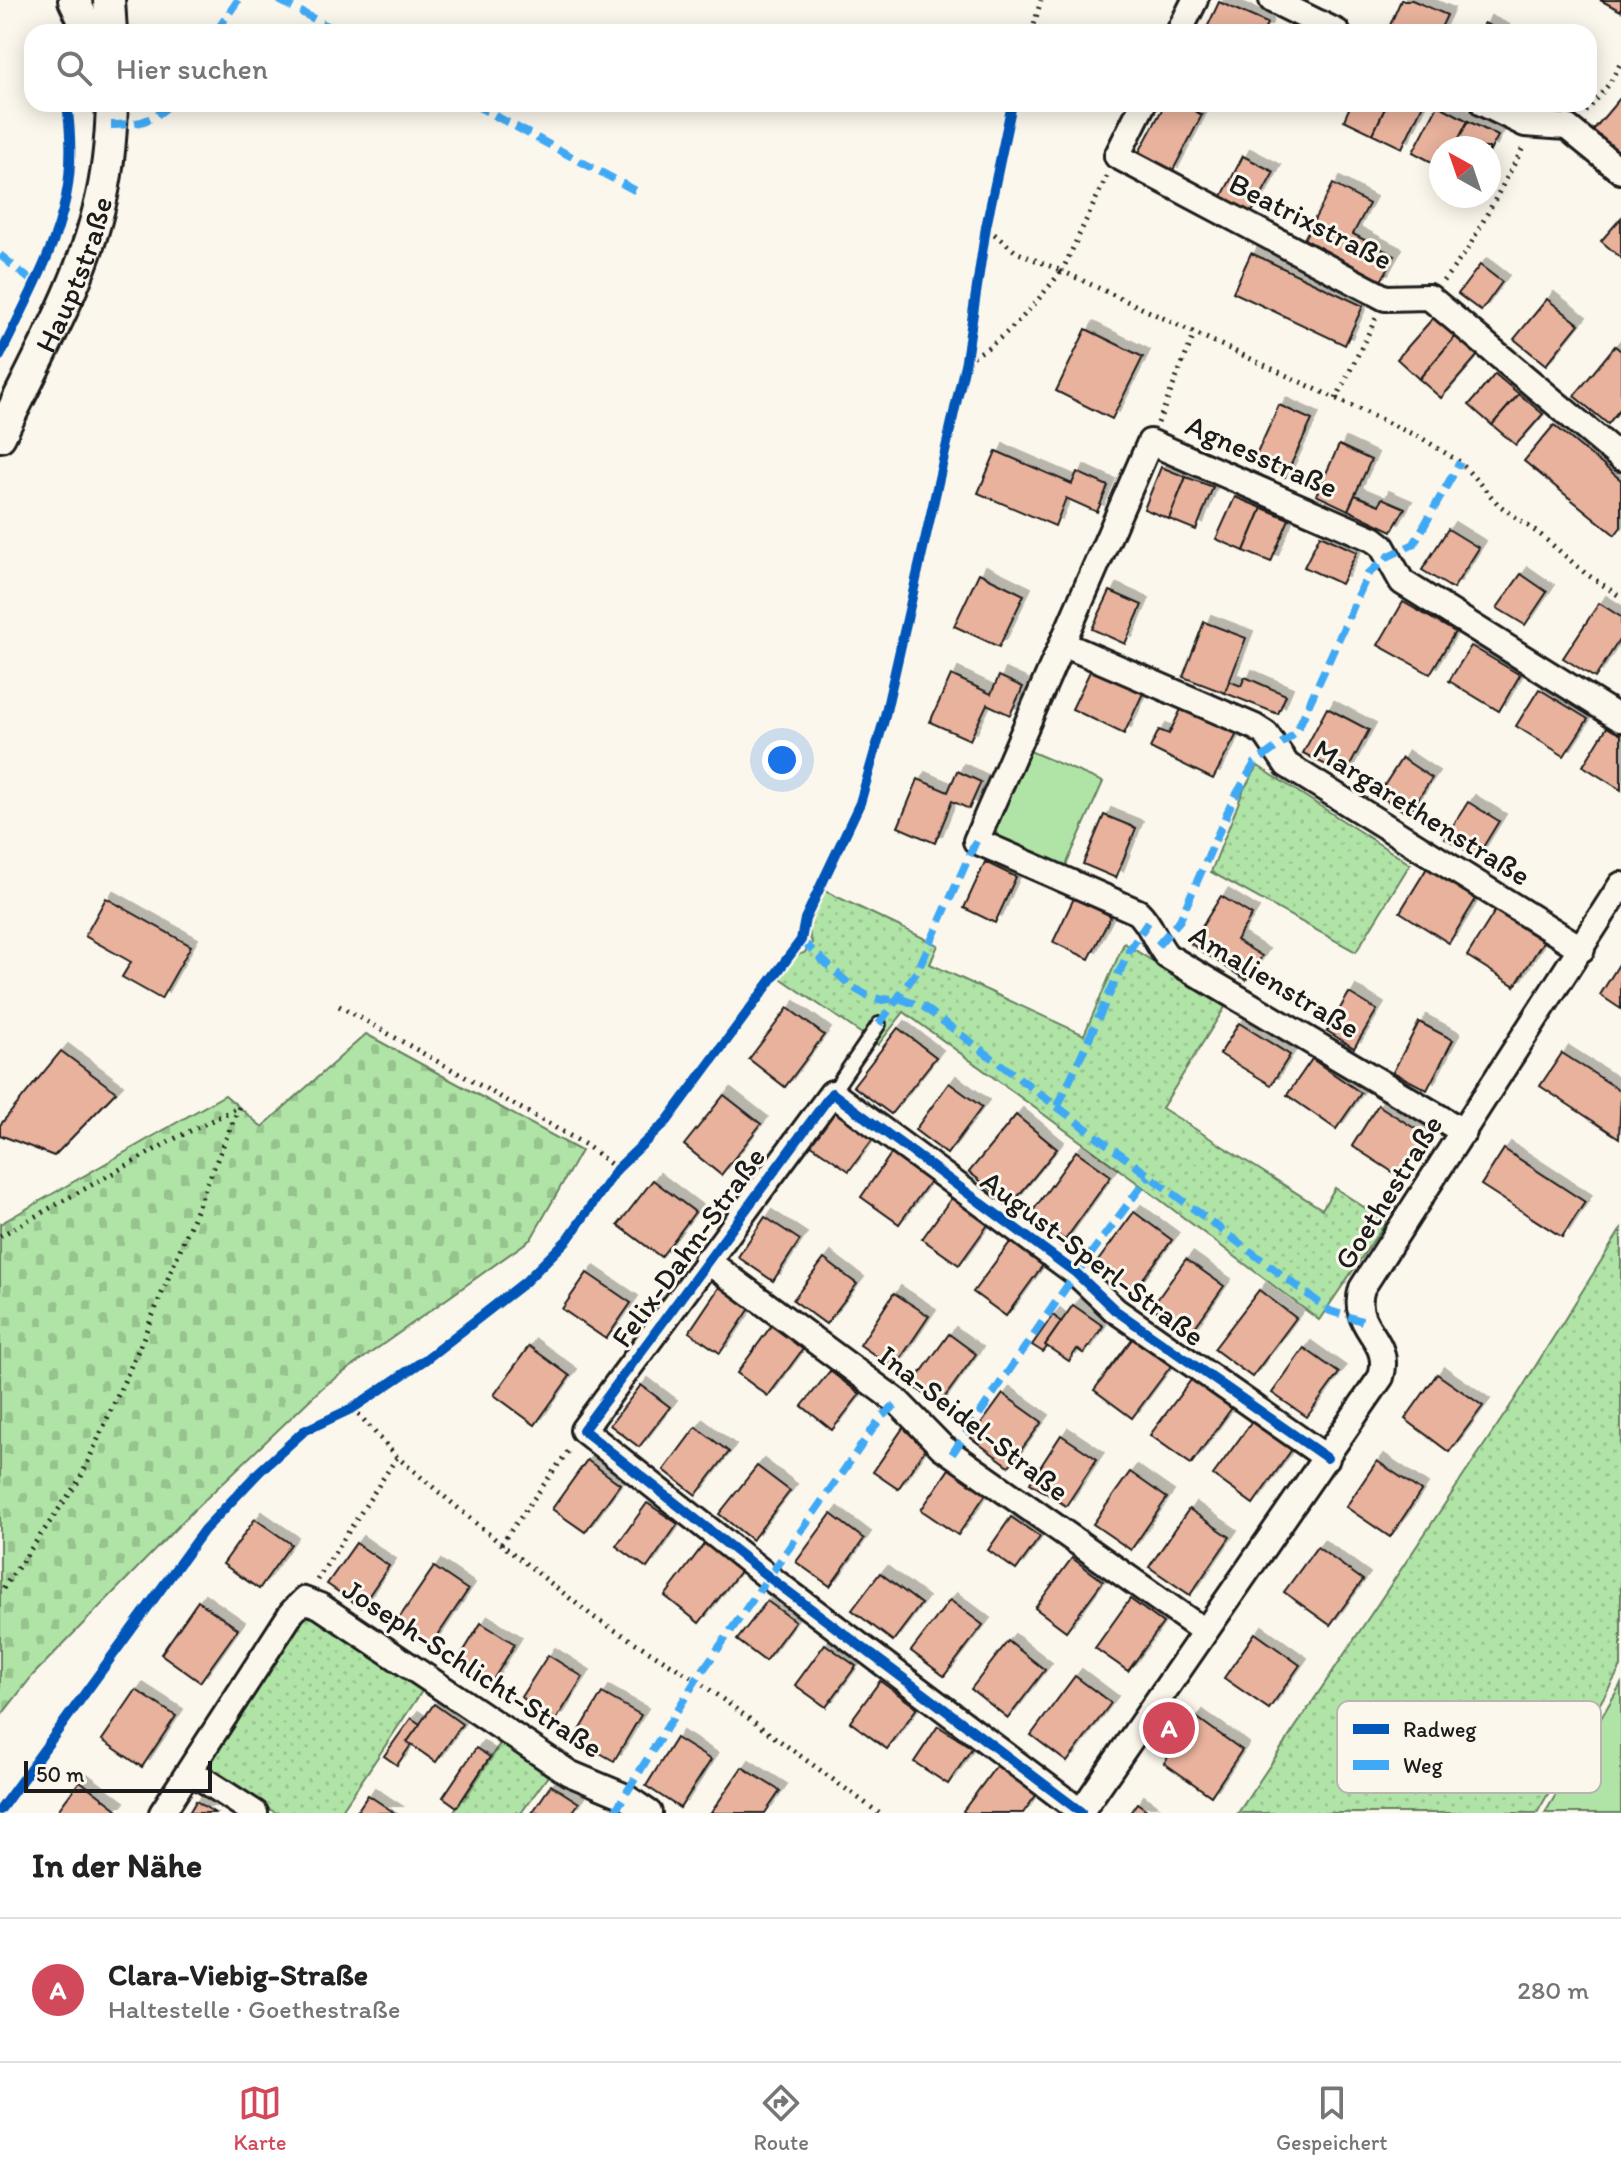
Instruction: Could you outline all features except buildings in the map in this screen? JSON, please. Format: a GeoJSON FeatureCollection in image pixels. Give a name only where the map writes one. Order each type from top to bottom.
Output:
{"type":"FeatureCollection","features":[{"type":"Feature","properties":{"kind":"street"},"geometry":{"type":"LineString","coordinates":[[74,0],[85,24]]}},
{"type":"Feature","properties":{"kind":"street"},"geometry":{"type":"LineString","coordinates":[[109,0],[110,24]]}},
{"type":"Feature","properties":{"kind":"street"},"geometry":{"type":"LineString","coordinates":[[1183,24],[1195,0]]}},
{"type":"Feature","properties":{"kind":"street"},"geometry":{"type":"LineString","coordinates":[[1272,0],[1321,24]]}},
{"type":"Feature","properties":{"kind":"street","name":"Hauptstraße"},"geometry":{"type":"LineString","coordinates":[[0,436],[85,252],[99,212],[107,170],[111,112]]}},
{"type":"Feature","properties":{"kind":"street"},"geometry":{"type":"LineString","coordinates":[[1117,156],[1139,112]]}},
{"type":"Feature","properties":{"kind":"street"},"geometry":{"type":"LineString","coordinates":[[1500,112],[1525,124],[1567,127],[1621,171]]}},
{"type":"Feature","properties":{"kind":"street","name":"Beatrixstraße"},"geometry":{"type":"LineString","coordinates":[[1117,156],[1385,298],[1429,297]]}},
{"type":"Feature","properties":{"kind":"street"},"geometry":{"type":"LineString","coordinates":[[1429,297],[1621,458]]}},
{"type":"Feature","properties":{"kind":"street","name":"Agnesstraße"},"geometry":{"type":"LineString","coordinates":[[976,841],[1150,442],[1373,539],[1382,546],[1402,582],[1621,719]]}},
{"type":"Feature","properties":{"kind":"street","name":"Margarethenstraße"},"geometry":{"type":"LineString","coordinates":[[1063,644],[1255,727],[1266,734],[1287,765],[1582,949]]}},
{"type":"Feature","properties":{"kind":"street","name":"Amalienstraße"},"geometry":{"type":"LineString","coordinates":[[976,841],[1138,912],[1148,922],[1158,945],[1167,956],[1464,1132]]}},
{"type":"Feature","properties":{"kind":"street","name":"Goethestraße"},"geometry":{"type":"LineString","coordinates":[[1080,1812],[1367,1400],[1384,1368],[1379,1344],[1362,1321],[1358,1306],[1360,1291],[1621,885]]}},
{"type":"Feature","properties":{"kind":"street","name":"Felix-Dahn-Straße"},"geometry":{"type":"LineString","coordinates":[[583,1430],[832,1093]]}},
{"type":"Feature","properties":{"kind":"street","name":"August-Sperl-Straße"},"geometry":{"type":"LineString","coordinates":[[832,1093],[1076,1273],[1115,1310],[1327,1458]]}},
{"type":"Feature","properties":{"kind":"street","name":"Ina-Seidel-Straße"},"geometry":{"type":"LineString","coordinates":[[706,1260],[899,1403],[952,1454],[1204,1631]]}},
{"type":"Feature","properties":{"kind":"street"},"geometry":{"type":"LineString","coordinates":[[583,1430],[770,1578],[1080,1812]]}},
{"type":"Feature","properties":{"kind":"street"},"geometry":{"type":"LineString","coordinates":[[162,1813],[292,1612],[304,1600]]}},
{"type":"Feature","properties":{"kind":"street","name":"Joseph-Schlicht-Straße"},"geometry":{"type":"LineString","coordinates":[[304,1600],[320,1606],[569,1773],[624,1796],[649,1813]]}},
{"type":"Feature","properties":{"kind":"street"},"geometry":{"type":"LineString","coordinates":[[190,1771],[255,1813]]}},
{"type":"Feature","properties":{"kind":"lane"},"geometry":{"type":"LineString","coordinates":[[832,1093],[879,1024]]}},
{"type":"Feature","properties":{"kind":"path"},"geometry":{"type":"LineString","coordinates":[[1034,24],[1041,0]]}},
{"type":"Feature","properties":{"kind":"path"},"geometry":{"type":"LineString","coordinates":[[1597,99],[1621,62]]}},
{"type":"Feature","properties":{"kind":"path"},"geometry":{"type":"LineString","coordinates":[[0,1810],[204,1530],[260,1471],[304,1431],[353,1408],[426,1359],[525,1282],[568,1239],[617,1169],[667,1121],[801,940],[805,919],[860,803],[884,720],[966,360],[986,227],[1010,112]]}},
{"type":"Feature","properties":{"kind":"path"},"geometry":{"type":"LineString","coordinates":[[1429,297],[1467,251],[1527,140],[1549,126],[1579,120],[1586,112]]}},
{"type":"Feature","properties":{"kind":"path"},"geometry":{"type":"LineString","coordinates":[[966,360],[987,350],[1021,320],[1062,271],[1117,156]]}},
{"type":"Feature","properties":{"kind":"path"},"geometry":{"type":"LineString","coordinates":[[986,227],[1016,252],[1423,439],[1460,462],[1499,505],[1585,573],[1621,597]]}},
{"type":"Feature","properties":{"kind":"path"},"geometry":{"type":"LineString","coordinates":[[1336,399],[1385,298]]}},
{"type":"Feature","properties":{"kind":"path"},"geometry":{"type":"LineString","coordinates":[[1150,442],[1194,335]]}},
{"type":"Feature","properties":{"kind":"path"},"geometry":{"type":"LineString","coordinates":[[339,1006],[586,1145],[617,1169]]}},
{"type":"Feature","properties":{"kind":"path"},"geometry":{"type":"LineString","coordinates":[[0,1236],[176,1138],[239,1107],[86,1468],[0,1593]]}},
{"type":"Feature","properties":{"kind":"path"},"geometry":{"type":"LineString","coordinates":[[353,1408],[397,1457],[595,1618],[696,1680],[879,1813]]}},
{"type":"Feature","properties":{"kind":"path"},"geometry":{"type":"LineString","coordinates":[[501,1544],[583,1430]]}},
{"type":"Feature","properties":{"kind":"path"},"geometry":{"type":"LineString","coordinates":[[304,1600],[397,1457]]}},
{"type":"Feature","properties":{"kind":"green space"},"geometry":{"type":"Polygon","coordinates":[[[1025,749],[1103,782],[1063,872],[999,839],[993,825],[1025,749]]]}},
{"type":"Feature","properties":{"kind":"green space"},"geometry":{"type":"Polygon","coordinates":[[[1258,766],[1410,864],[1356,952],[1211,872],[1244,789],[1258,766]]]}},
{"type":"Feature","properties":{"kind":"green space"},"geometry":{"type":"Polygon","coordinates":[[[825,891],[938,945],[930,964],[1084,1035],[1124,943],[1225,1007],[1162,1108],[1322,1209],[1335,1188],[1386,1222],[1319,1320],[904,1012],[878,1045],[779,977],[793,959],[804,953],[812,943],[810,922],[825,891]]]}},
{"type":"Feature","properties":{"kind":"green space"},"geometry":{"type":"Polygon","coordinates":[[[366,1034],[581,1151],[531,1239],[323,1387],[193,1511],[33,1675],[0,1717],[0,1224],[225,1095],[262,1127],[366,1034]]]}},
{"type":"Feature","properties":{"kind":"green space"},"geometry":{"type":"Polygon","coordinates":[[[1621,1229],[1621,1667],[1601,1702],[1337,1701],[1337,1793],[1549,1793],[1537,1813],[1238,1813],[1515,1399],[1621,1229]]]}},
{"type":"Feature","properties":{"kind":"green space"},"geometry":{"type":"Polygon","coordinates":[[[307,1617],[315,1617],[422,1691],[340,1813],[276,1813],[212,1773],[208,1764],[307,1617]]]}},
{"type":"Feature","properties":{"kind":"green space"},"geometry":{"type":"Polygon","coordinates":[[[1621,1684],[1621,1813],[1545,1813],[1557,1793],[1601,1793],[1601,1718],[1621,1684]]]}},
{"type":"Feature","properties":{"kind":"green space"},"geometry":{"type":"Polygon","coordinates":[[[501,1742],[548,1776],[521,1813],[453,1813],[501,1742]]]}},
{"type":"Feature","properties":{"kind":"marked path"},"geometry":{"type":"LineString","coordinates":[[222,24],[238,0]]}},
{"type":"Feature","properties":{"kind":"marked path"},"geometry":{"type":"LineString","coordinates":[[279,0],[323,24]]}},
{"type":"Feature","properties":{"kind":"marked path"},"geometry":{"type":"LineString","coordinates":[[111,125],[143,121],[161,112]]}},
{"type":"Feature","properties":{"kind":"marked path"},"geometry":{"type":"LineString","coordinates":[[488,112],[638,192]]}},
{"type":"Feature","properties":{"kind":"marked path"},"geometry":{"type":"LineString","coordinates":[[0,255],[34,283]]}},
{"type":"Feature","properties":{"kind":"marked path"},"geometry":{"type":"LineString","coordinates":[[1158,945],[1180,920],[1232,802],[1255,763],[1296,733],[1368,574],[1389,556],[1414,544],[1460,462]]}},
{"type":"Feature","properties":{"kind":"marked path"},"geometry":{"type":"LineString","coordinates":[[879,1024],[918,970],[976,841]]}},
{"type":"Feature","properties":{"kind":"marked path"},"geometry":{"type":"LineString","coordinates":[[1058,1106],[1130,949],[1148,922]]}},
{"type":"Feature","properties":{"kind":"marked path"},"geometry":{"type":"LineString","coordinates":[[801,940],[852,987],[866,995],[882,1000],[898,998],[924,1007],[1330,1311],[1362,1321]]}},
{"type":"Feature","properties":{"kind":"marked path"},"geometry":{"type":"LineString","coordinates":[[952,1454],[1067,1286],[1149,1176]]}},
{"type":"Feature","properties":{"kind":"marked path"},"geometry":{"type":"LineString","coordinates":[[614,1813],[696,1680],[882,1416],[899,1403]]}},
{"type":"Feature","properties":{"kind":"cycle path"},"geometry":{"type":"LineString","coordinates":[[0,356],[38,278],[61,218],[70,162],[68,112]]}},
{"type":"Feature","properties":{"kind":"cycle path"},"geometry":{"type":"LineString","coordinates":[[0,1810],[204,1530],[260,1471],[304,1431],[353,1408],[426,1359],[525,1282],[568,1239],[617,1169],[667,1121],[801,940],[805,919],[860,803],[884,720],[966,360],[986,227],[1010,112]]}},
{"type":"Feature","properties":{"kind":"cycle path"},"geometry":{"type":"LineString","coordinates":[[1081,1812],[770,1578],[583,1430],[832,1093],[1076,1273],[1115,1310],[1327,1458]]}},
{"type":"Feature","properties":{"kind":"place","name":"Clara-Viebig-Straße"},"geometry":{"type":"Point","coordinates":[1169,1728]}}]}
